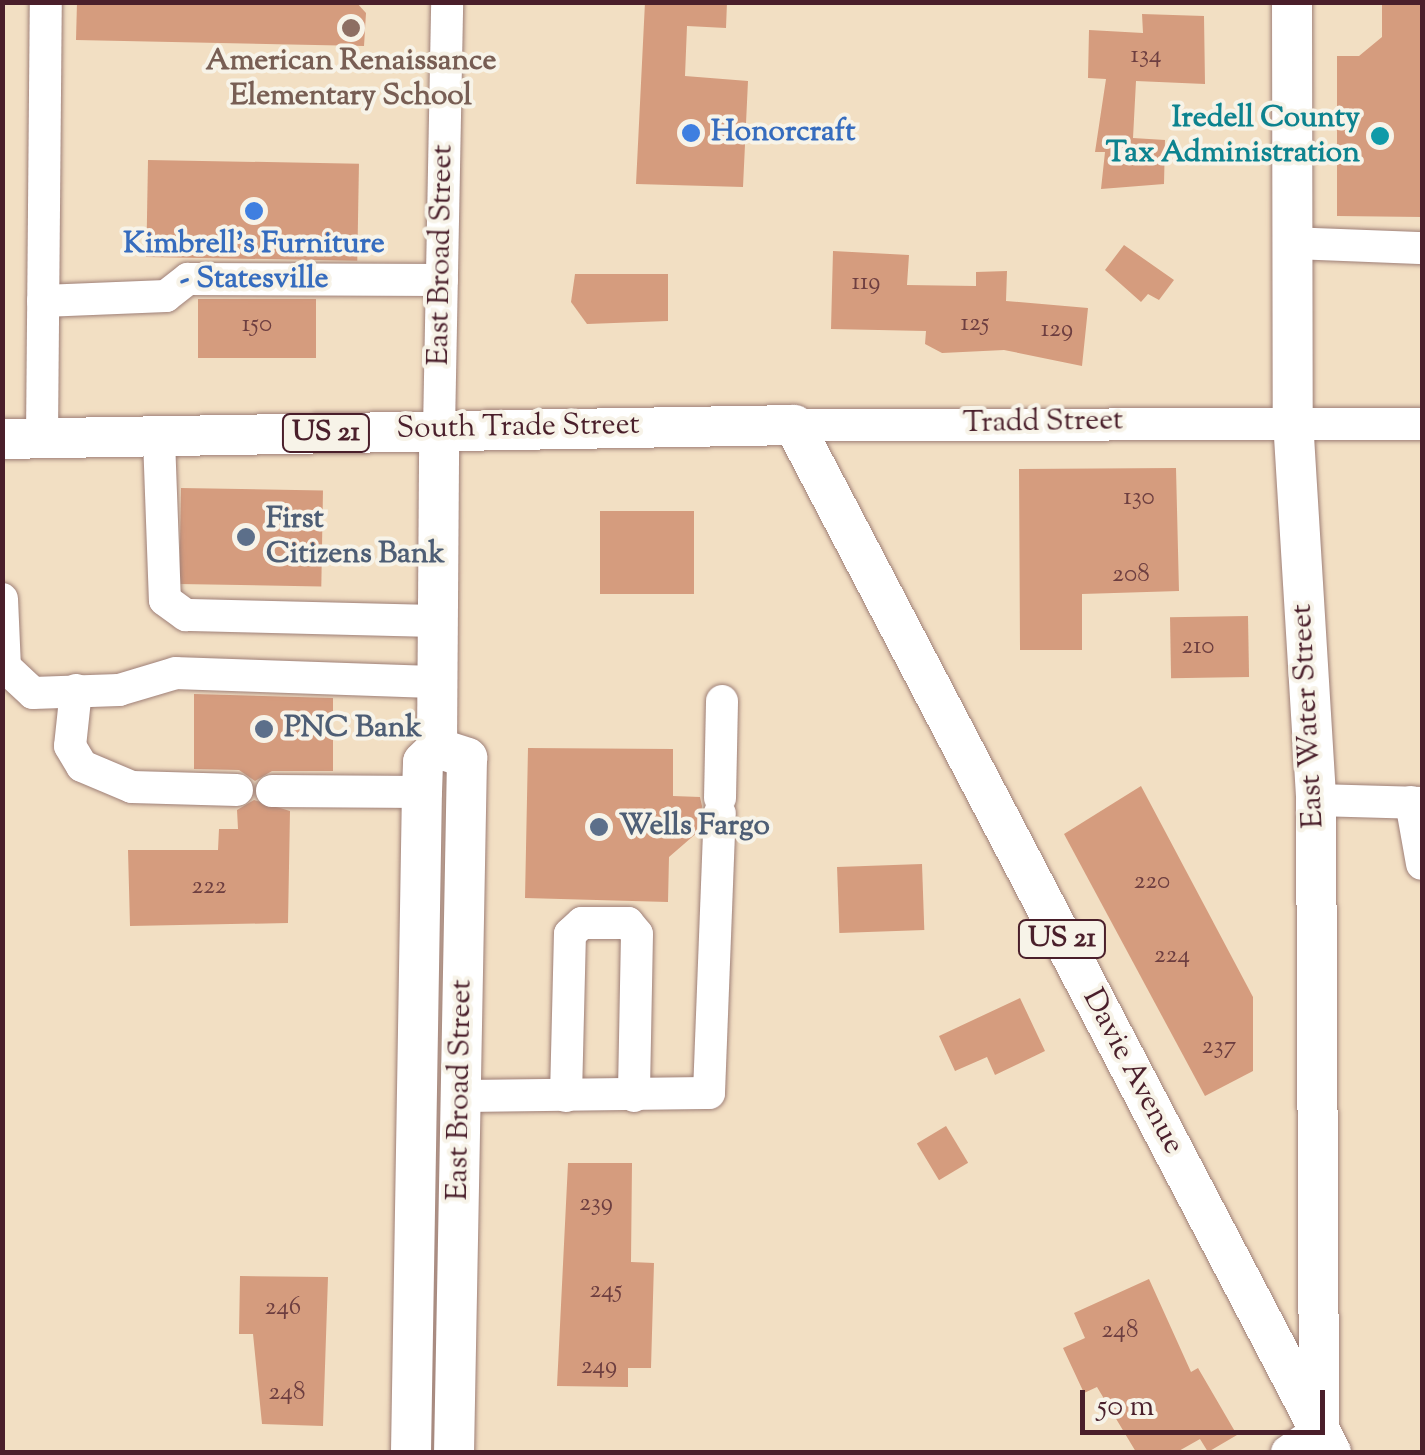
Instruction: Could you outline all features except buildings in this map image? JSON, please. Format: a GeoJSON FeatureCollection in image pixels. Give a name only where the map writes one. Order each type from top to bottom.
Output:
{"type":"FeatureCollection","features":[{"type":"Feature","properties":{"kind":"main road","name":"East Water Street"},"geometry":{"type":"LineString","coordinates":[[1292,2],[1292,420],[1316,800],[1312,1445]]}},
{"type":"Feature","properties":{"kind":"main road","name":"South Trade Street"},"geometry":{"type":"LineString","coordinates":[[2,439],[794,425]]}},
{"type":"Feature","properties":{"kind":"main road","name":"Davie Avenue"},"geometry":{"type":"LineString","coordinates":[[794,425],[1312,1445]]}},
{"type":"Feature","properties":{"kind":"main road","name":"East Broad Street"},"geometry":{"type":"LineString","coordinates":[[411,1452],[422,792],[423,762],[437,748],[439,430]]}},
{"type":"Feature","properties":{"kind":"main road","name":"East Broad Street"},"geometry":{"type":"LineString","coordinates":[[437,748],[467,758],[454,1452]]}},
{"type":"Feature","properties":{"kind":"main road"},"geometry":{"type":"LineString","coordinates":[[417,1096],[461,1096]]}},
{"type":"Feature","properties":{"kind":"street"},"geometry":{"type":"LineString","coordinates":[[42,437],[46,2]]}},
{"type":"Feature","properties":{"kind":"street","name":"East Broad Street"},"geometry":{"type":"LineString","coordinates":[[439,430],[452,258],[447,2]]}},
{"type":"Feature","properties":{"kind":"street"},"geometry":{"type":"LineString","coordinates":[[1291,243],[1422,248]]}},
{"type":"Feature","properties":{"kind":"street"},"geometry":{"type":"LineString","coordinates":[[44,301],[166,296],[188,279],[452,258]]}},
{"type":"Feature","properties":{"kind":"street","name":"Tradd Street"},"geometry":{"type":"LineString","coordinates":[[794,425],[1292,420],[1422,424]]}},
{"type":"Feature","properties":{"kind":"street"},"geometry":{"type":"LineString","coordinates":[[159,439],[165,600],[186,616],[439,621]]}},
{"type":"Feature","properties":{"kind":"street"},"geometry":{"type":"LineString","coordinates":[[2,599],[4,667],[33,693],[118,690],[176,673],[438,682]]}},
{"type":"Feature","properties":{"kind":"street"},"geometry":{"type":"LineString","coordinates":[[76,690],[70,746],[82,766],[132,787],[237,790]]}},
{"type":"Feature","properties":{"kind":"street"},"geometry":{"type":"LineString","coordinates":[[461,1096],[709,1094],[722,701]]}},
{"type":"Feature","properties":{"kind":"street"},"geometry":{"type":"LineString","coordinates":[[272,791],[422,792]]}},
{"type":"Feature","properties":{"kind":"street"},"geometry":{"type":"LineString","coordinates":[[1316,800],[1416,802],[1422,864]]}},
{"type":"Feature","properties":{"kind":"street"},"geometry":{"type":"LineString","coordinates":[[566,1096],[570,934],[582,923],[628,924],[638,934],[634,1096]]}},
{"type":"Feature","properties":{"kind":"place","name":"American Renaissance Elementary School"},"geometry":{"type":"Point","coordinates":[351,28]}},
{"type":"Feature","properties":{"kind":"place","name":"Honorcraft"},"geometry":{"type":"Point","coordinates":[691,133]}},
{"type":"Feature","properties":{"kind":"place","name":"Iredell County Tax Administration"},"geometry":{"type":"Point","coordinates":[1380,136]}},
{"type":"Feature","properties":{"kind":"place","name":"Kimbrell's Furniture - Statesville"},"geometry":{"type":"Point","coordinates":[254,211]}},
{"type":"Feature","properties":{"kind":"place","name":"First Citizens Bank"},"geometry":{"type":"Point","coordinates":[246,537]}},
{"type":"Feature","properties":{"kind":"place","name":"PNC Bank"},"geometry":{"type":"Point","coordinates":[264,729]}},
{"type":"Feature","properties":{"kind":"place","name":"Wells Fargo"},"geometry":{"type":"Point","coordinates":[599,827]}}]}
